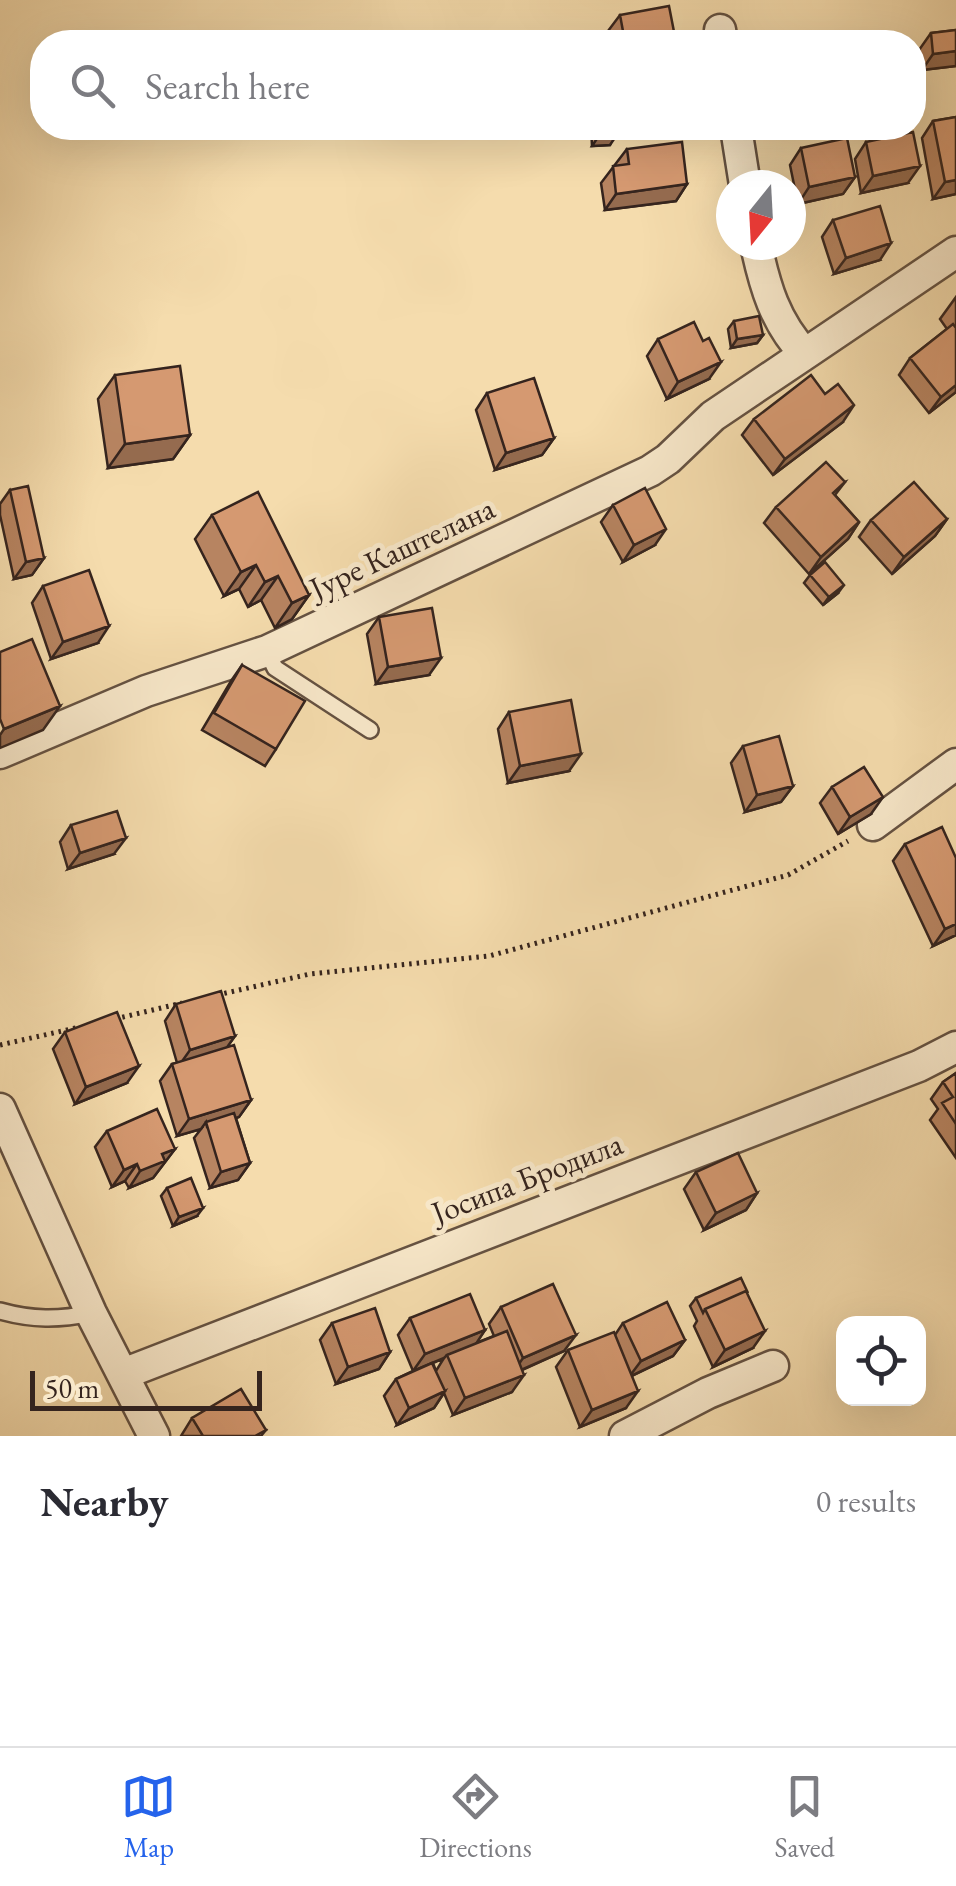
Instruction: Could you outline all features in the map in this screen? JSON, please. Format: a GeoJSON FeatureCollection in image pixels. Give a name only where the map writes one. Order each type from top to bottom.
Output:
{"type":"FeatureCollection","features":[{"type":"Feature","properties":{"kind":"street"},"geometry":{"type":"LineString","coordinates":[[738,140],[743,170]]}},
{"type":"Feature","properties":{"kind":"street","name":"Јуре Каштелана"},"geometry":{"type":"LineString","coordinates":[[0,753],[146,691],[267,651],[650,470],[668,459],[713,416],[956,252]]}},
{"type":"Feature","properties":{"kind":"street"},"geometry":{"type":"LineString","coordinates":[[759,260],[773,307],[791,339],[805,354]]}},
{"type":"Feature","properties":{"kind":"street"},"geometry":{"type":"LineString","coordinates":[[873,824],[956,764]]}},
{"type":"Feature","properties":{"kind":"street","name":"Јосипа Бродила"},"geometry":{"type":"LineString","coordinates":[[123,1374],[919,1066],[956,1047]]}},
{"type":"Feature","properties":{"kind":"street"},"geometry":{"type":"LineString","coordinates":[[0,1109],[91,1313],[154,1436]]}},
{"type":"Feature","properties":{"kind":"street"},"geometry":{"type":"LineString","coordinates":[[626,1436],[708,1393],[773,1366]]}},
{"type":"Feature","properties":{"kind":"lane"},"geometry":{"type":"LineString","coordinates":[[267,651],[275,668],[370,730]]}},
{"type":"Feature","properties":{"kind":"lane"},"geometry":{"type":"LineString","coordinates":[[0,1310],[52,1319],[91,1313]]}},
{"type":"Feature","properties":{"kind":"path"},"geometry":{"type":"LineString","coordinates":[[217,996],[310,974],[489,956],[612,925],[788,875],[814,863],[873,824]]}},
{"type":"Feature","properties":{"kind":"path"},"geometry":{"type":"LineString","coordinates":[[108,1020],[199,1000]]}},
{"type":"Feature","properties":{"kind":"path"},"geometry":{"type":"LineString","coordinates":[[0,1045],[90,1024]]}},
{"type":"Feature","properties":{"kind":"building"},"geometry":{"type":"Polygon","coordinates":[[[669,6],[674,30],[623,30],[620,15],[669,6]]]}},
{"type":"Feature","properties":{"kind":"building"},"geometry":{"type":"Polygon","coordinates":[[[956,30],[956,51],[933,54],[931,33],[956,30]]]}},
{"type":"Feature","properties":{"kind":"building"},"geometry":{"type":"Polygon","coordinates":[[[956,117],[956,180],[945,182],[933,121],[956,117]]]}},
{"type":"Feature","properties":{"kind":"building"},"geometry":{"type":"Polygon","coordinates":[[[847,140],[855,177],[809,187],[801,148],[847,140]]]}},
{"type":"Feature","properties":{"kind":"building"},"geometry":{"type":"Polygon","coordinates":[[[915,140],[920,166],[873,176],[866,142],[915,140]]]}},
{"type":"Feature","properties":{"kind":"building"},"geometry":{"type":"Polygon","coordinates":[[[682,142],[687,184],[616,194],[613,166],[629,164],[627,149],[682,142]]]}},
{"type":"Feature","properties":{"kind":"building"},"geometry":{"type":"Polygon","coordinates":[[[880,206],[891,243],[846,258],[833,220],[880,206]]]}},
{"type":"Feature","properties":{"kind":"building"},"geometry":{"type":"Polygon","coordinates":[[[759,316],[763,335],[737,339],[734,321],[759,316]]]}},
{"type":"Feature","properties":{"kind":"building"},"geometry":{"type":"Polygon","coordinates":[[[694,322],[703,341],[709,338],[721,362],[678,382],[658,339],[694,322]]]}},
{"type":"Feature","properties":{"kind":"building"},"geometry":{"type":"Polygon","coordinates":[[[953,324],[956,385],[941,397],[910,358],[953,324]]]}},
{"type":"Feature","properties":{"kind":"building"},"geometry":{"type":"Polygon","coordinates":[[[180,366],[190,435],[125,444],[115,375],[180,366]]]}},
{"type":"Feature","properties":{"kind":"building"},"geometry":{"type":"Polygon","coordinates":[[[811,375],[825,394],[838,384],[854,405],[785,459],[754,419],[811,375]]]}},
{"type":"Feature","properties":{"kind":"building"},"geometry":{"type":"Polygon","coordinates":[[[534,378],[554,438],[506,453],[487,393],[534,378]]]}},
{"type":"Feature","properties":{"kind":"building"},"geometry":{"type":"Polygon","coordinates":[[[826,462],[845,482],[833,493],[859,522],[821,557],[776,507],[826,462]]]}},
{"type":"Feature","properties":{"kind":"building"},"geometry":{"type":"Polygon","coordinates":[[[914,482],[947,519],[904,557],[871,520],[914,482]]]}},
{"type":"Feature","properties":{"kind":"building"},"geometry":{"type":"Polygon","coordinates":[[[28,486],[44,558],[26,562],[10,490],[28,486]]]}},
{"type":"Feature","properties":{"kind":"building"},"geometry":{"type":"Polygon","coordinates":[[[645,488],[666,529],[634,545],[613,505],[645,488]]]}},
{"type":"Feature","properties":{"kind":"building"},"geometry":{"type":"Polygon","coordinates":[[[258,492],[309,595],[292,603],[278,576],[265,582],[256,565],[241,572],[212,515],[258,492]]]}},
{"type":"Feature","properties":{"kind":"building"},"geometry":{"type":"Polygon","coordinates":[[[825,562],[844,585],[829,597],[810,575],[825,562]]]}},
{"type":"Feature","properties":{"kind":"building"},"geometry":{"type":"Polygon","coordinates":[[[89,570],[109,626],[63,642],[43,586],[89,570]]]}},
{"type":"Feature","properties":{"kind":"building"},"geometry":{"type":"Polygon","coordinates":[[[432,608],[441,658],[388,667],[379,617],[432,608]]]}},
{"type":"Feature","properties":{"kind":"building"},"geometry":{"type":"Polygon","coordinates":[[[32,639],[60,706],[4,729],[0,719],[0,652],[32,639]]]}},
{"type":"Feature","properties":{"kind":"building"},"geometry":{"type":"Polygon","coordinates":[[[242,665],[305,701],[276,749],[214,713],[242,665]]]}},
{"type":"Feature","properties":{"kind":"building"},"geometry":{"type":"Polygon","coordinates":[[[571,700],[581,754],[520,766],[509,712],[571,700]]]}},
{"type":"Feature","properties":{"kind":"building"},"geometry":{"type":"Polygon","coordinates":[[[779,736],[793,786],[757,795],[743,746],[779,736]]]}},
{"type":"Feature","properties":{"kind":"building"},"geometry":{"type":"Polygon","coordinates":[[[864,767],[883,797],[850,817],[832,787],[864,767]]]}},
{"type":"Feature","properties":{"kind":"building"},"geometry":{"type":"Polygon","coordinates":[[[117,811],[126,838],[80,853],[71,825],[117,811]]]}},
{"type":"Feature","properties":{"kind":"building"},"geometry":{"type":"Polygon","coordinates":[[[942,827],[956,858],[956,924],[945,929],[905,844],[942,827]]]}},
{"type":"Feature","properties":{"kind":"building"},"geometry":{"type":"Polygon","coordinates":[[[221,991],[235,1036],[190,1050],[176,1004],[221,991]]]}},
{"type":"Feature","properties":{"kind":"building"},"geometry":{"type":"Polygon","coordinates":[[[117,1012],[139,1066],[86,1087],[65,1032],[117,1012]]]}},
{"type":"Feature","properties":{"kind":"building"},"geometry":{"type":"Polygon","coordinates":[[[234,1045],[251,1100],[189,1119],[172,1064],[234,1045]]]}},
{"type":"Feature","properties":{"kind":"building"},"geometry":{"type":"Polygon","coordinates":[[[956,1073],[956,1124],[942,1103],[953,1097],[943,1082],[956,1073]]]}},
{"type":"Feature","properties":{"kind":"building"},"geometry":{"type":"Polygon","coordinates":[[[157,1109],[175,1149],[162,1154],[165,1161],[140,1171],[137,1164],[124,1170],[107,1131],[157,1109]]]}},
{"type":"Feature","properties":{"kind":"building"},"geometry":{"type":"Polygon","coordinates":[[[234,1113],[250,1163],[221,1172],[206,1122],[234,1113]]]}},
{"type":"Feature","properties":{"kind":"building"},"geometry":{"type":"Polygon","coordinates":[[[738,1153],[757,1193],[716,1213],[696,1172],[738,1153]]]}},
{"type":"Feature","properties":{"kind":"building"},"geometry":{"type":"Polygon","coordinates":[[[191,1178],[203,1208],[179,1217],[167,1188],[191,1178]]]}},
{"type":"Feature","properties":{"kind":"building"},"geometry":{"type":"Polygon","coordinates":[[[741,1278],[748,1293],[703,1313],[696,1298],[741,1278]]]}},
{"type":"Feature","properties":{"kind":"building"},"geometry":{"type":"Polygon","coordinates":[[[553,1284],[576,1335],[523,1358],[501,1307],[553,1284]]]}},
{"type":"Feature","properties":{"kind":"building"},"geometry":{"type":"Polygon","coordinates":[[[746,1291],[765,1331],[725,1350],[705,1309],[746,1291]]]}},
{"type":"Feature","properties":{"kind":"building"},"geometry":{"type":"Polygon","coordinates":[[[470,1294],[485,1330],[425,1354],[410,1318],[470,1294]]]}},
{"type":"Feature","properties":{"kind":"building"},"geometry":{"type":"Polygon","coordinates":[[[667,1302],[685,1340],[641,1361],[623,1323],[667,1302]]]}},
{"type":"Feature","properties":{"kind":"building"},"geometry":{"type":"Polygon","coordinates":[[[375,1308],[390,1352],[348,1367],[332,1323],[375,1308]]]}},
{"type":"Feature","properties":{"kind":"building"},"geometry":{"type":"Polygon","coordinates":[[[507,1331],[524,1375],[465,1398],[447,1355],[507,1331]]]}},
{"type":"Feature","properties":{"kind":"building"},"geometry":{"type":"Polygon","coordinates":[[[614,1332],[638,1391],[592,1410],[568,1350],[614,1332]]]}},
{"type":"Feature","properties":{"kind":"building"},"geometry":{"type":"Polygon","coordinates":[[[432,1363],[445,1391],[409,1408],[396,1379],[432,1363]]]}},
{"type":"Feature","properties":{"kind":"building"},"geometry":{"type":"Polygon","coordinates":[[[241,1389],[266,1430],[255,1436],[203,1436],[192,1418],[241,1389]]]}}]}
